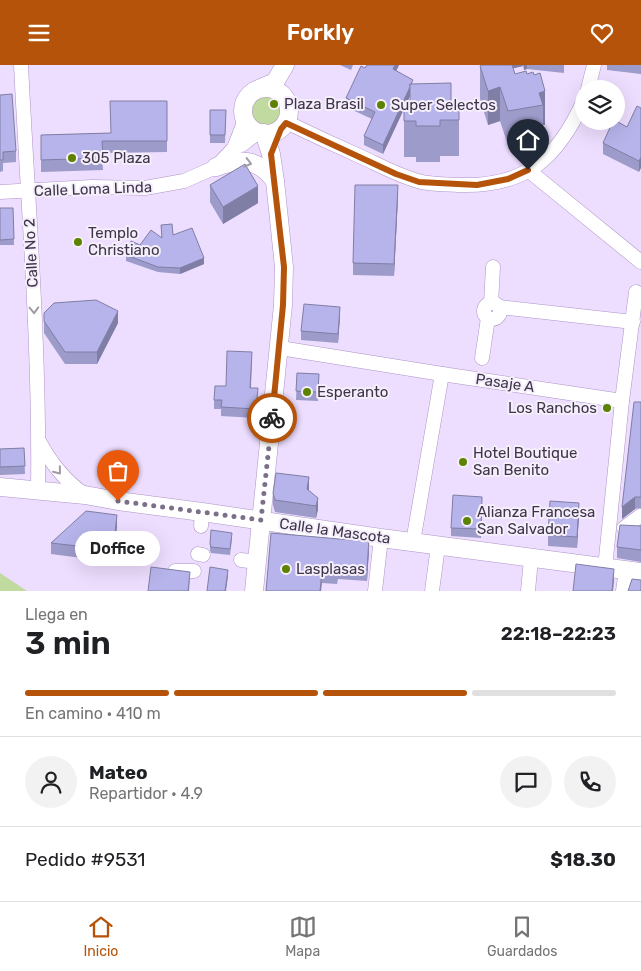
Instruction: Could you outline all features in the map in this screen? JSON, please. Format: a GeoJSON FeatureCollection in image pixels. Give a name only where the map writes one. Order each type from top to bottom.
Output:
{"type":"FeatureCollection","features":[{"type":"Feature","properties":{"kind":"main road"},"geometry":{"type":"LineString","coordinates":[[254,591],[249,561],[261,520],[280,347],[284,267],[267,127],[243,110],[249,95],[275,82],[284,65]]}},
{"type":"Feature","properties":{"kind":"main road"},"geometry":{"type":"LineString","coordinates":[[284,95],[296,65]]}},
{"type":"Feature","properties":{"kind":"main road"},"geometry":{"type":"LineString","coordinates":[[261,88],[274,89],[284,95],[290,108],[267,127]]}},
{"type":"Feature","properties":{"kind":"main road"},"geometry":{"type":"LineString","coordinates":[[216,167],[235,161],[252,163],[263,169],[275,181]]}},
{"type":"Feature","properties":{"kind":"main road","name":"Calle la Mascota"},"geometry":{"type":"LineString","coordinates":[[0,487],[85,495],[202,519],[261,520],[531,559],[633,571]]}},
{"type":"Feature","properties":{"kind":"street","name":"Calle No 2"},"geometry":{"type":"LineString","coordinates":[[21,65],[34,306],[38,490]]}},
{"type":"Feature","properties":{"kind":"street"},"geometry":{"type":"LineString","coordinates":[[590,80],[594,65]]}},
{"type":"Feature","properties":{"kind":"street"},"geometry":{"type":"LineString","coordinates":[[267,127],[419,182],[477,185],[508,179],[528,170],[550,156],[575,119]]}},
{"type":"Feature","properties":{"kind":"street","name":"Calle Loma Linda"},"geometry":{"type":"LineString","coordinates":[[0,192],[92,187],[145,188],[184,181],[216,167],[234,148],[267,127]]}},
{"type":"Feature","properties":{"kind":"street"},"geometry":{"type":"LineString","coordinates":[[528,170],[641,262]]}},
{"type":"Feature","properties":{"kind":"street"},"geometry":{"type":"LineString","coordinates":[[482,358],[494,311],[493,267]]}},
{"type":"Feature","properties":{"kind":"street"},"geometry":{"type":"LineString","coordinates":[[605,568],[622,401],[636,292]]}},
{"type":"Feature","properties":{"kind":"street"},"geometry":{"type":"LineString","coordinates":[[494,311],[632,327]]}},
{"type":"Feature","properties":{"kind":"street","name":"Pasaje A"},"geometry":{"type":"LineString","coordinates":[[280,347],[622,401]]}},
{"type":"Feature","properties":{"kind":"street"},"geometry":{"type":"LineString","coordinates":[[413,542],[442,374]]}},
{"type":"Feature","properties":{"kind":"street"},"geometry":{"type":"LineString","coordinates":[[38,441],[70,485],[85,495]]}},
{"type":"Feature","properties":{"kind":"street"},"geometry":{"type":"LineString","coordinates":[[609,526],[624,528],[641,523]]}},
{"type":"Feature","properties":{"kind":"street"},"geometry":{"type":"LineString","coordinates":[[374,591],[381,538]]}},
{"type":"Feature","properties":{"kind":"street"},"geometry":{"type":"LineString","coordinates":[[432,591],[438,546]]}},
{"type":"Feature","properties":{"kind":"street"},"geometry":{"type":"LineString","coordinates":[[528,591],[531,559]]}},
{"type":"Feature","properties":{"kind":"street"},"geometry":{"type":"LineString","coordinates":[[175,571],[194,571]]}},
{"type":"Feature","properties":{"kind":"street"},"geometry":{"type":"LineString","coordinates":[[623,591],[633,571]]}},
{"type":"Feature","properties":{"kind":"green space"},"geometry":{"type":"Polygon","coordinates":[[[266,97],[276,101],[280,111],[276,121],[266,125],[256,121],[252,111],[256,101],[266,97]]]}},
{"type":"Feature","properties":{"kind":"green space"},"geometry":{"type":"Polygon","coordinates":[[[0,573],[27,591],[0,591],[0,573]]]}},
{"type":"Feature","properties":{"kind":"building"},"geometry":{"type":"Polygon","coordinates":[[[367,65],[395,65],[393,69],[413,80],[383,145],[364,136],[375,112],[346,98],[361,66],[365,68],[367,65]]]}},
{"type":"Feature","properties":{"kind":"building"},"geometry":{"type":"Polygon","coordinates":[[[512,65],[515,74],[526,71],[527,74],[533,72],[534,75],[540,73],[545,91],[539,93],[543,105],[508,111],[500,87],[488,91],[480,66],[512,65]]]}},
{"type":"Feature","properties":{"kind":"building"},"geometry":{"type":"Polygon","coordinates":[[[451,83],[451,106],[459,106],[459,120],[440,120],[440,126],[416,126],[416,121],[404,121],[404,110],[410,110],[410,84],[451,83]]]}},
{"type":"Feature","properties":{"kind":"building"},"geometry":{"type":"Polygon","coordinates":[[[12,94],[16,151],[3,152],[3,160],[0,160],[0,95],[12,94]]]}},
{"type":"Feature","properties":{"kind":"building"},"geometry":{"type":"Polygon","coordinates":[[[110,101],[167,101],[167,141],[102,141],[103,158],[41,160],[41,135],[111,133],[110,101]]]}},
{"type":"Feature","properties":{"kind":"building"},"geometry":{"type":"Polygon","coordinates":[[[637,106],[641,108],[641,157],[639,161],[603,143],[609,130],[625,130],[625,126],[627,127],[637,106]]]}},
{"type":"Feature","properties":{"kind":"building"},"geometry":{"type":"Polygon","coordinates":[[[210,110],[226,110],[225,135],[210,135],[210,110]]]}},
{"type":"Feature","properties":{"kind":"building"},"geometry":{"type":"Polygon","coordinates":[[[245,164],[258,186],[223,207],[210,185],[245,164]]]}},
{"type":"Feature","properties":{"kind":"building"},"geometry":{"type":"Polygon","coordinates":[[[355,185],[398,185],[394,264],[353,263],[355,185]]]}},
{"type":"Feature","properties":{"kind":"building"},"geometry":{"type":"Polygon","coordinates":[[[0,208],[13,208],[14,239],[0,240],[0,208]]]}},
{"type":"Feature","properties":{"kind":"building"},"geometry":{"type":"Polygon","coordinates":[[[172,224],[173,235],[192,228],[204,258],[180,268],[158,267],[126,255],[131,241],[140,245],[151,230],[162,238],[161,225],[172,224]]]}},
{"type":"Feature","properties":{"kind":"building"},"geometry":{"type":"Polygon","coordinates":[[[96,300],[118,311],[97,352],[65,352],[44,321],[44,313],[54,303],[96,300]]]}},
{"type":"Feature","properties":{"kind":"building"},"geometry":{"type":"Polygon","coordinates":[[[304,304],[340,307],[338,334],[301,331],[304,304]]]}},
{"type":"Feature","properties":{"kind":"building"},"geometry":{"type":"Polygon","coordinates":[[[227,351],[252,352],[250,388],[258,388],[256,409],[221,407],[222,400],[214,400],[215,386],[226,386],[227,351]]]}},
{"type":"Feature","properties":{"kind":"building"},"geometry":{"type":"Polygon","coordinates":[[[297,373],[319,374],[318,392],[296,391],[297,373]]]}},
{"type":"Feature","properties":{"kind":"building"},"geometry":{"type":"Polygon","coordinates":[[[634,402],[641,402],[641,497],[635,497],[622,507],[634,402]]]}},
{"type":"Feature","properties":{"kind":"building"},"geometry":{"type":"Polygon","coordinates":[[[24,448],[25,466],[0,467],[0,449],[24,448]]]}},
{"type":"Feature","properties":{"kind":"building"},"geometry":{"type":"Polygon","coordinates":[[[276,473],[309,477],[307,489],[318,498],[316,506],[275,500],[273,493],[276,473]]]}},
{"type":"Feature","properties":{"kind":"building","name":"Alianza Francesa San Salvador"},"geometry":{"type":"Polygon","coordinates":[[[453,495],[482,497],[481,529],[451,528],[453,495]]]}},
{"type":"Feature","properties":{"kind":"building"},"geometry":{"type":"Polygon","coordinates":[[[550,501],[579,503],[577,537],[548,535],[550,501]]]}},
{"type":"Feature","properties":{"kind":"building"},"geometry":{"type":"Polygon","coordinates":[[[86,511],[117,515],[113,550],[51,543],[86,511]]]}},
{"type":"Feature","properties":{"kind":"building"},"geometry":{"type":"Polygon","coordinates":[[[620,525],[641,526],[641,550],[617,547],[620,525]]]}},
{"type":"Feature","properties":{"kind":"building"},"geometry":{"type":"Polygon","coordinates":[[[211,530],[232,533],[230,549],[211,547],[211,530]]]}},
{"type":"Feature","properties":{"kind":"building"},"geometry":{"type":"Polygon","coordinates":[[[271,533],[351,540],[351,537],[369,538],[367,570],[338,568],[337,573],[322,571],[320,591],[266,591],[271,533]]]}},
{"type":"Feature","properties":{"kind":"building"},"geometry":{"type":"Polygon","coordinates":[[[576,564],[614,569],[612,591],[573,591],[576,564]]]}},
{"type":"Feature","properties":{"kind":"building"},"geometry":{"type":"Polygon","coordinates":[[[151,567],[190,572],[188,591],[148,591],[151,567]]]}},
{"type":"Feature","properties":{"kind":"building"},"geometry":{"type":"Polygon","coordinates":[[[210,567],[228,570],[225,591],[207,591],[210,567]]]}},
{"type":"Feature","properties":{"kind":"building"},"geometry":{"type":"Polygon","coordinates":[[[632,579],[641,580],[641,591],[628,591],[632,579]]]}},
{"type":"Feature","properties":{"kind":"way so far"},"geometry":{"type":"LineString","coordinates":[[118,501],[261,520],[272,418]]}},
{"type":"Feature","properties":{"kind":"place","name":"Plaza Brasil"},"geometry":{"type":"Point","coordinates":[274,104]}},
{"type":"Feature","properties":{"kind":"place","name":"Super Selectos"},"geometry":{"type":"Point","coordinates":[381,105]}},
{"type":"Feature","properties":{"kind":"place","name":"305 Plaza"},"geometry":{"type":"Point","coordinates":[72,158]}},
{"type":"Feature","properties":{"kind":"place","name":"Templo Christiano"},"geometry":{"type":"Point","coordinates":[78,242]}},
{"type":"Feature","properties":{"kind":"place","name":"Esperanto"},"geometry":{"type":"Point","coordinates":[307,392]}},
{"type":"Feature","properties":{"kind":"place","name":"Los Ranchos"},"geometry":{"type":"Point","coordinates":[607,408]}},
{"type":"Feature","properties":{"kind":"place","name":"Hotel Boutique San Benito"},"geometry":{"type":"Point","coordinates":[463,462]}},
{"type":"Feature","properties":{"kind":"place","name":"Doffice"},"geometry":{"type":"Point","coordinates":[118,501]}},
{"type":"Feature","properties":{"kind":"place","name":"Alianza Francesa San Salvador"},"geometry":{"type":"Point","coordinates":[467,521]}},
{"type":"Feature","properties":{"kind":"place","name":"Lasplasas"},"geometry":{"type":"Point","coordinates":[286,569]}},
{"type":"Feature","properties":{"kind":"route"},"geometry":{"type":"LineString","coordinates":[[272,418],[280,347],[284,267],[271,154],[281,129],[286,123],[396,174],[419,182],[477,185],[508,179],[528,170]]}}]}
